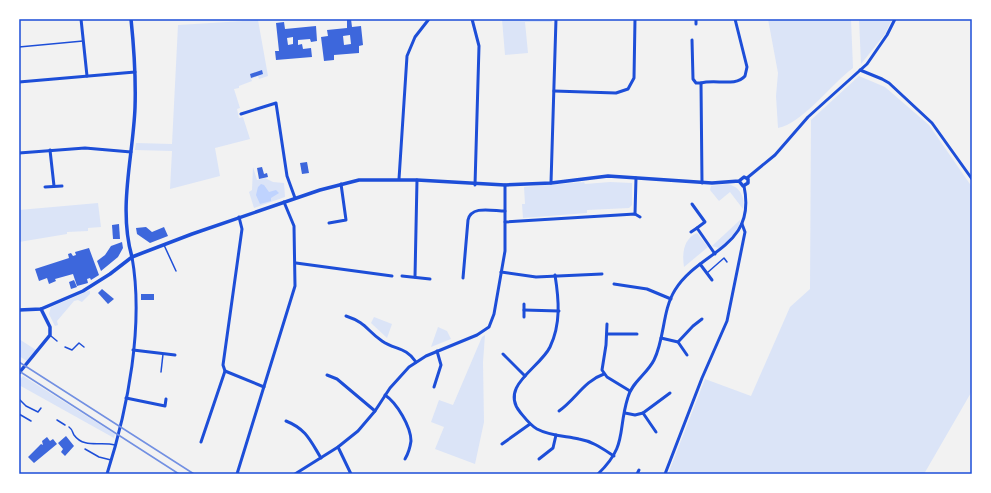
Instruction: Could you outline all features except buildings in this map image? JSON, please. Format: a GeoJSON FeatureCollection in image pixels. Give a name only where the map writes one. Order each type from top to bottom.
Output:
{"type":"FeatureCollection","features":[{"type":"Feature","properties":{"kind":"street"},"geometry":{"type":"LineString","coordinates":[[81,19],[87,76]]}},
{"type":"Feature","properties":{"kind":"street"},"geometry":{"type":"LineString","coordinates":[[107,474],[116,445],[126,398],[133,350],[136,301],[135,270],[127,221],[130,152],[135,108],[135,72],[131,19]]}},
{"type":"Feature","properties":{"kind":"street"},"geometry":{"type":"LineString","coordinates":[[399,179],[407,56],[415,37],[429,19]]}},
{"type":"Feature","properties":{"kind":"street"},"geometry":{"type":"LineString","coordinates":[[472,19],[479,46],[475,185]]}},
{"type":"Feature","properties":{"kind":"street"},"geometry":{"type":"LineString","coordinates":[[551,184],[556,19]]}},
{"type":"Feature","properties":{"kind":"street"},"geometry":{"type":"LineString","coordinates":[[554,91],[616,94],[628,88],[634,78],[635,19]]}},
{"type":"Feature","properties":{"kind":"street"},"geometry":{"type":"LineString","coordinates":[[696,19],[696,24]]}},
{"type":"Feature","properties":{"kind":"street"},"geometry":{"type":"LineString","coordinates":[[692,40],[693,79],[696,83],[701,84],[708,82],[738,81],[745,76],[747,67],[735,19]]}},
{"type":"Feature","properties":{"kind":"street"},"geometry":{"type":"LineString","coordinates":[[19,310],[41,309],[92,286],[132,257],[295,198],[359,180],[399,179],[475,185],[551,184],[608,176],[702,183],[740,181],[742,177],[747,178],[775,155],[808,117],[860,70],[876,51],[895,19]]}},
{"type":"Feature","properties":{"kind":"street"},"geometry":{"type":"LineString","coordinates":[[860,70],[882,78],[889,83],[932,123],[972,179]]}},
{"type":"Feature","properties":{"kind":"street"},"geometry":{"type":"LineString","coordinates":[[19,82],[135,72]]}},
{"type":"Feature","properties":{"kind":"street"},"geometry":{"type":"LineString","coordinates":[[701,84],[702,183]]}},
{"type":"Feature","properties":{"kind":"street"},"geometry":{"type":"LineString","coordinates":[[241,114],[276,103],[287,176],[295,198]]}},
{"type":"Feature","properties":{"kind":"street"},"geometry":{"type":"LineString","coordinates":[[19,153],[85,148],[130,152]]}},
{"type":"Feature","properties":{"kind":"street"},"geometry":{"type":"LineString","coordinates":[[50,150],[54,186]]}},
{"type":"Feature","properties":{"kind":"street"},"geometry":{"type":"LineString","coordinates":[[635,214],[636,178]]}},
{"type":"Feature","properties":{"kind":"street"},"geometry":{"type":"LineString","coordinates":[[744,186],[748,183],[747,178]]}},
{"type":"Feature","properties":{"kind":"street"},"geometry":{"type":"LineString","coordinates":[[416,277],[417,180]]}},
{"type":"Feature","properties":{"kind":"street"},"geometry":{"type":"LineString","coordinates":[[598,474],[614,456],[620,444],[630,391],[650,366],[657,354],[670,299],[680,284],[700,264],[730,242],[742,224],[746,202],[744,186],[740,184],[740,181]]}},
{"type":"Feature","properties":{"kind":"street"},"geometry":{"type":"LineString","coordinates":[[329,223],[346,220],[341,184]]}},
{"type":"Feature","properties":{"kind":"street"},"geometry":{"type":"LineString","coordinates":[[295,474],[338,447],[358,431],[375,411],[398,378],[416,362],[437,351],[477,335],[489,327],[494,314],[505,251],[505,185]]}},
{"type":"Feature","properties":{"kind":"street"},"geometry":{"type":"LineString","coordinates":[[46,187],[62,186]]}},
{"type":"Feature","properties":{"kind":"street"},"geometry":{"type":"LineString","coordinates":[[237,474],[295,286],[296,263],[294,226],[284,202]]}},
{"type":"Feature","properties":{"kind":"street"},"geometry":{"type":"LineString","coordinates":[[691,232],[705,222],[692,204]]}},
{"type":"Feature","properties":{"kind":"street"},"geometry":{"type":"LineString","coordinates":[[464,278],[468,220],[470,214],[477,210],[505,211]]}},
{"type":"Feature","properties":{"kind":"street"},"geometry":{"type":"LineString","coordinates":[[505,222],[635,214],[640,217]]}},
{"type":"Feature","properties":{"kind":"street"},"geometry":{"type":"LineString","coordinates":[[201,442],[225,371],[223,365],[242,229],[239,217]]}},
{"type":"Feature","properties":{"kind":"street"},"geometry":{"type":"LineString","coordinates":[[665,474],[702,378],[727,321],[745,232],[742,224]]}},
{"type":"Feature","properties":{"kind":"street"},"geometry":{"type":"LineString","coordinates":[[697,228],[715,254]]}},
{"type":"Feature","properties":{"kind":"street"},"geometry":{"type":"LineString","coordinates":[[296,263],[392,276]]}},
{"type":"Feature","properties":{"kind":"street"},"geometry":{"type":"LineString","coordinates":[[700,264],[712,280]]}},
{"type":"Feature","properties":{"kind":"street"},"geometry":{"type":"LineString","coordinates":[[502,272],[536,276],[602,274]]}},
{"type":"Feature","properties":{"kind":"street"},"geometry":{"type":"LineString","coordinates":[[555,275],[559,311],[548,351],[524,376],[514,392],[514,400],[518,409],[530,424],[545,433],[590,442],[614,456]]}},
{"type":"Feature","properties":{"kind":"street"},"geometry":{"type":"LineString","coordinates":[[402,276],[430,279]]}},
{"type":"Feature","properties":{"kind":"street"},"geometry":{"type":"LineString","coordinates":[[614,284],[647,289],[670,299]]}},
{"type":"Feature","properties":{"kind":"street"},"geometry":{"type":"LineString","coordinates":[[524,304],[524,316]]}},
{"type":"Feature","properties":{"kind":"street"},"geometry":{"type":"LineString","coordinates":[[19,374],[37,354],[50,335],[50,327],[41,309]]}},
{"type":"Feature","properties":{"kind":"street"},"geometry":{"type":"LineString","coordinates":[[524,310],[559,311]]}},
{"type":"Feature","properties":{"kind":"street"},"geometry":{"type":"LineString","coordinates":[[346,316],[366,325],[384,343],[409,353],[416,362]]}},
{"type":"Feature","properties":{"kind":"street"},"geometry":{"type":"LineString","coordinates":[[678,342],[702,319]]}},
{"type":"Feature","properties":{"kind":"street"},"geometry":{"type":"LineString","coordinates":[[607,324],[602,370],[604,374],[630,391]]}},
{"type":"Feature","properties":{"kind":"street"},"geometry":{"type":"LineString","coordinates":[[606,334],[637,334]]}},
{"type":"Feature","properties":{"kind":"street"},"geometry":{"type":"LineString","coordinates":[[661,338],[678,342],[687,355]]}},
{"type":"Feature","properties":{"kind":"street"},"geometry":{"type":"LineString","coordinates":[[133,350],[175,355]]}},
{"type":"Feature","properties":{"kind":"street"},"geometry":{"type":"LineString","coordinates":[[434,387],[442,365],[437,351]]}},
{"type":"Feature","properties":{"kind":"street"},"geometry":{"type":"LineString","coordinates":[[503,354],[524,376]]}},
{"type":"Feature","properties":{"kind":"street"},"geometry":{"type":"LineString","coordinates":[[225,371],[264,387]]}},
{"type":"Feature","properties":{"kind":"street"},"geometry":{"type":"LineString","coordinates":[[559,411],[571,402],[588,382],[604,374]]}},
{"type":"Feature","properties":{"kind":"street"},"geometry":{"type":"LineString","coordinates":[[326,375],[337,379],[375,411]]}},
{"type":"Feature","properties":{"kind":"street"},"geometry":{"type":"LineString","coordinates":[[625,413],[635,415],[643,413],[670,393]]}},
{"type":"Feature","properties":{"kind":"street"},"geometry":{"type":"LineString","coordinates":[[385,395],[396,405],[410,434],[410,446],[405,460]]}},
{"type":"Feature","properties":{"kind":"street"},"geometry":{"type":"LineString","coordinates":[[126,398],[165,406],[166,399]]}},
{"type":"Feature","properties":{"kind":"street"},"geometry":{"type":"LineString","coordinates":[[643,413],[656,432]]}},
{"type":"Feature","properties":{"kind":"street"},"geometry":{"type":"LineString","coordinates":[[286,421],[296,425],[305,432],[321,458]]}},
{"type":"Feature","properties":{"kind":"street"},"geometry":{"type":"LineString","coordinates":[[502,444],[530,424]]}},
{"type":"Feature","properties":{"kind":"street"},"geometry":{"type":"LineString","coordinates":[[539,459],[553,448],[556,435]]}},
{"type":"Feature","properties":{"kind":"street"},"geometry":{"type":"LineString","coordinates":[[338,447],[351,474]]}},
{"type":"Feature","properties":{"kind":"street"},"geometry":{"type":"LineString","coordinates":[[636,474],[639,470]]}},
{"type":"Feature","properties":{"kind":"lane"},"geometry":{"type":"LineString","coordinates":[[19,47],[83,41]]}},
{"type":"Feature","properties":{"kind":"lane"},"geometry":{"type":"LineString","coordinates":[[164,245],[176,271]]}},
{"type":"Feature","properties":{"kind":"lane"},"geometry":{"type":"LineString","coordinates":[[707,273],[724,258],[727,262]]}},
{"type":"Feature","properties":{"kind":"lane"},"geometry":{"type":"LineString","coordinates":[[50,335],[57,341]]}},
{"type":"Feature","properties":{"kind":"lane"},"geometry":{"type":"LineString","coordinates":[[65,347],[72,350],[79,343],[84,347]]}},
{"type":"Feature","properties":{"kind":"lane"},"geometry":{"type":"LineString","coordinates":[[161,372],[163,354]]}},
{"type":"Feature","properties":{"kind":"lane"},"geometry":{"type":"LineString","coordinates":[[19,399],[32,411],[38,412],[41,408]]}},
{"type":"Feature","properties":{"kind":"lane"},"geometry":{"type":"LineString","coordinates":[[19,414],[31,421]]}},
{"type":"Feature","properties":{"kind":"lane"},"geometry":{"type":"LineString","coordinates":[[57,420],[65,425]]}},
{"type":"Feature","properties":{"kind":"lane"},"geometry":{"type":"LineString","coordinates":[[69,427],[74,435],[89,445],[108,443],[116,445]]}},
{"type":"Feature","properties":{"kind":"lane"},"geometry":{"type":"LineString","coordinates":[[85,449],[100,457],[111,460]]}},
{"type":"Feature","properties":{"kind":"shaded area"},"geometry":{"type":"Polygon","coordinates":[[[502,19],[552,19],[552,22],[525,22],[528,53],[505,55],[502,19]]]}},
{"type":"Feature","properties":{"kind":"shaded area"},"geometry":{"type":"Polygon","coordinates":[[[768,19],[851,19],[853,68],[797,119],[778,128],[776,96],[778,73],[768,19]]]}},
{"type":"Feature","properties":{"kind":"shaded area"},"geometry":{"type":"Polygon","coordinates":[[[859,19],[892,19],[885,34],[861,64],[859,19]]]}},
{"type":"Feature","properties":{"kind":"shaded area"},"geometry":{"type":"Polygon","coordinates":[[[258,20],[268,76],[259,79],[258,76],[251,79],[252,81],[234,89],[240,108],[237,109],[239,118],[243,117],[250,139],[215,148],[220,176],[170,189],[172,151],[135,150],[136,143],[172,144],[178,25],[258,20]]]}},
{"type":"Feature","properties":{"kind":"shaded area"},"geometry":{"type":"Polygon","coordinates":[[[859,76],[885,87],[929,125],[972,187],[972,391],[924,474],[668,474],[705,379],[751,396],[790,307],[810,289],[811,120],[859,76]]]}},
{"type":"Feature","properties":{"kind":"shaded area"},"geometry":{"type":"Polygon","coordinates":[[[253,167],[257,180],[265,178],[273,182],[284,183],[285,197],[254,208],[249,192],[252,190],[253,167]]]}},
{"type":"Feature","properties":{"kind":"shaded area"},"geometry":{"type":"Polygon","coordinates":[[[584,182],[585,184],[610,182],[632,183],[632,205],[629,208],[587,210],[587,213],[523,218],[522,204],[525,204],[524,187],[584,182]]]}},
{"type":"Feature","properties":{"kind":"shaded area"},"geometry":{"type":"Polygon","coordinates":[[[726,184],[738,189],[743,200],[743,209],[730,192],[719,201],[710,190],[711,186],[726,184]]]}},
{"type":"Feature","properties":{"kind":"shaded area"},"geometry":{"type":"Polygon","coordinates":[[[98,203],[101,227],[88,228],[88,231],[67,232],[67,234],[19,242],[19,210],[98,203]]]}},
{"type":"Feature","properties":{"kind":"shaded area"},"geometry":{"type":"Polygon","coordinates":[[[740,220],[736,231],[726,243],[719,248],[712,246],[740,220]]]}},
{"type":"Feature","properties":{"kind":"shaded area"},"geometry":{"type":"Polygon","coordinates":[[[697,233],[708,247],[684,267],[684,247],[689,239],[697,233]]]}},
{"type":"Feature","properties":{"kind":"shaded area"},"geometry":{"type":"Polygon","coordinates":[[[90,291],[90,294],[82,302],[78,300],[74,301],[57,321],[58,325],[55,326],[49,314],[51,307],[90,291]]]}},
{"type":"Feature","properties":{"kind":"shaded area"},"geometry":{"type":"Polygon","coordinates":[[[374,317],[392,324],[387,338],[371,323],[374,317]]]}},
{"type":"Feature","properties":{"kind":"shaded area"},"geometry":{"type":"Polygon","coordinates":[[[438,327],[447,331],[451,339],[431,347],[438,327]]]}},
{"type":"Feature","properties":{"kind":"shaded area"},"geometry":{"type":"Polygon","coordinates":[[[485,335],[483,362],[484,422],[475,464],[435,449],[444,427],[431,422],[439,400],[453,405],[482,337],[485,335]]]}},
{"type":"Feature","properties":{"kind":"shaded area"},"geometry":{"type":"Polygon","coordinates":[[[19,339],[36,350],[27,361],[19,356],[19,339]]]}},
{"type":"Feature","properties":{"kind":"shaded area"},"geometry":{"type":"Polygon","coordinates":[[[23,376],[115,434],[114,438],[19,385],[19,380],[23,376]]]}},
{"type":"Feature","properties":{"kind":"water"},"geometry":{"type":"Polygon","coordinates":[[[261,184],[264,185],[269,192],[276,190],[279,193],[271,198],[271,201],[260,204],[256,195],[258,187],[261,184]]]}},
{"type":"Feature","properties":{"kind":"railway"},"geometry":{"type":"LineString","coordinates":[[19,362],[194,474]]}},
{"type":"Feature","properties":{"kind":"railway"},"geometry":{"type":"LineString","coordinates":[[19,371],[179,474]]}}]}
